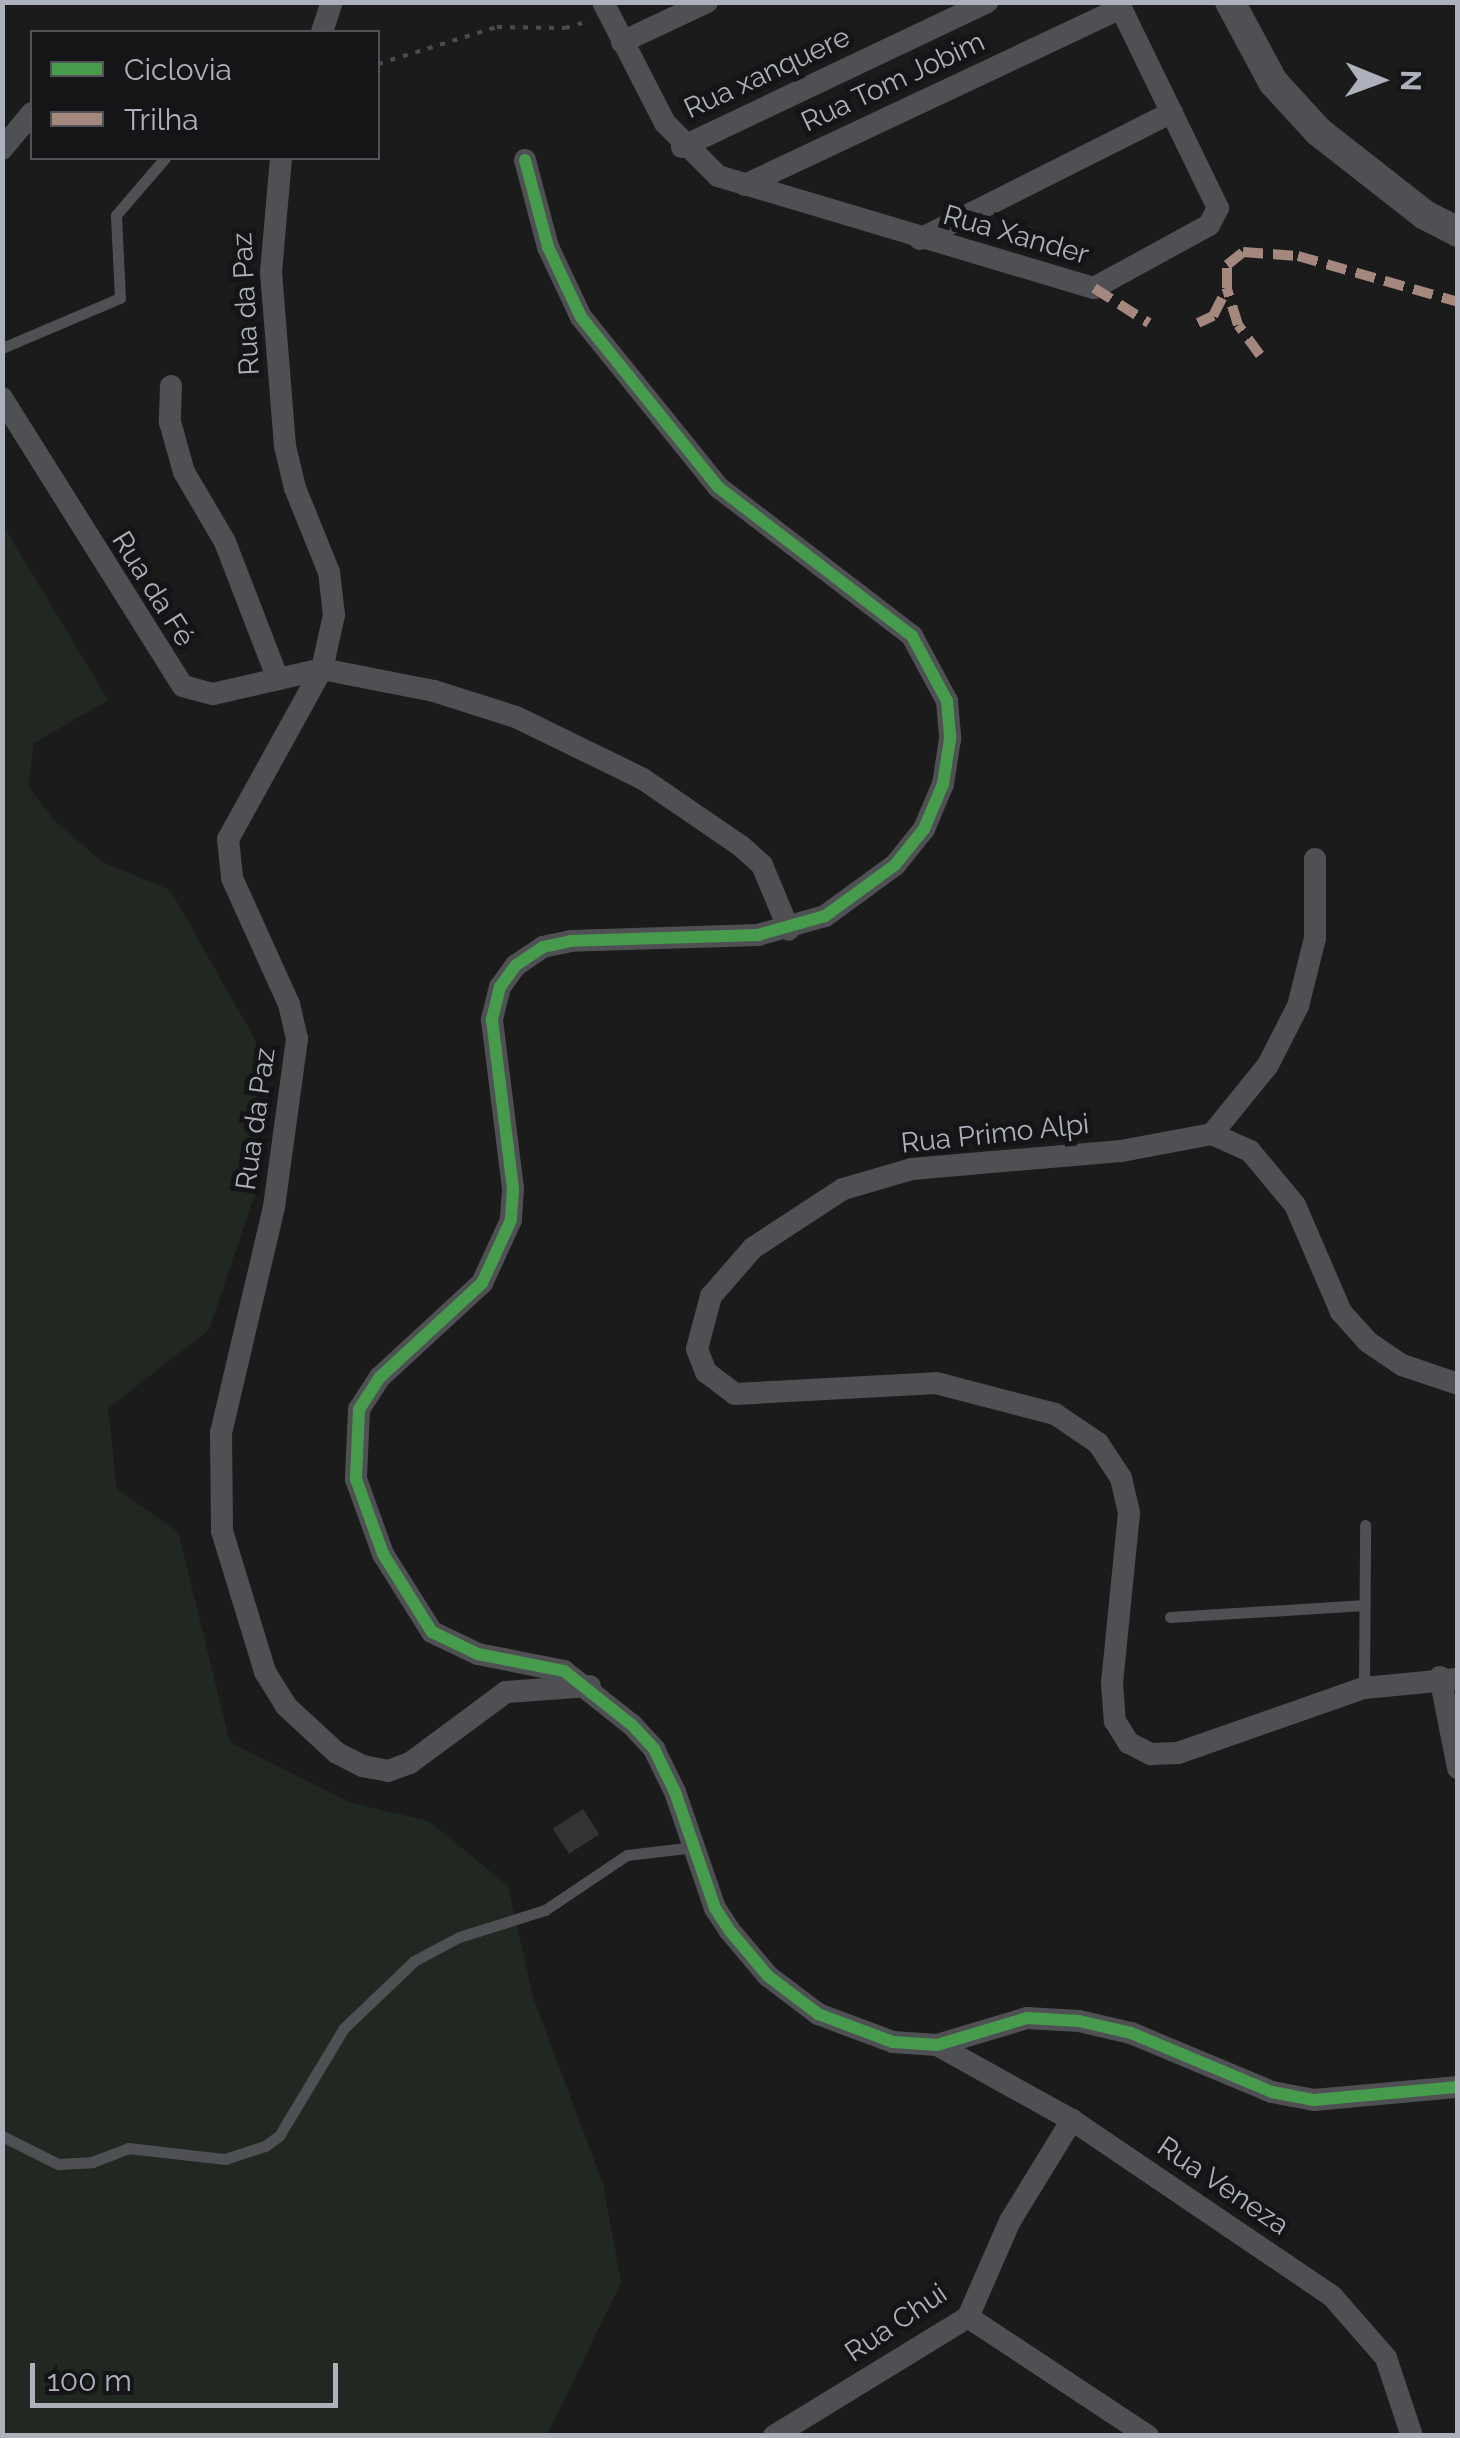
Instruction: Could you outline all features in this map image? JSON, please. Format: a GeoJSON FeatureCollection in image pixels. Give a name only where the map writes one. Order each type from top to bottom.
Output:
{"type":"FeatureCollection","features":[{"type":"Feature","properties":{"kind":"street"},"geometry":{"type":"LineString","coordinates":[[323,30],[332,2]]}},
{"type":"Feature","properties":{"kind":"street"},"geometry":{"type":"LineString","coordinates":[[622,42],[706,2]]}},
{"type":"Feature","properties":{"kind":"street","name":"Rua xanquere"},"geometry":{"type":"LineString","coordinates":[[682,147],[987,2]]}},
{"type":"Feature","properties":{"kind":"street"},"geometry":{"type":"LineString","coordinates":[[1230,2],[1273,82],[1320,132],[1425,216],[1458,232]]}},
{"type":"Feature","properties":{"kind":"street","name":"Rua Xander"},"geometry":{"type":"LineString","coordinates":[[606,8],[682,147],[718,176],[1094,288],[1215,217],[1216,198],[1120,5]]}},
{"type":"Feature","properties":{"kind":"street","name":"Rua Tom Jobim"},"geometry":{"type":"LineString","coordinates":[[745,186],[1120,5]]}},
{"type":"Feature","properties":{"kind":"street"},"geometry":{"type":"LineString","coordinates":[[920,238],[1172,112]]}},
{"type":"Feature","properties":{"kind":"street"},"geometry":{"type":"LineString","coordinates":[[2,150],[30,116]]}},
{"type":"Feature","properties":{"kind":"street","name":"Rua da Paz"},"geometry":{"type":"LineString","coordinates":[[280,160],[272,272],[286,446],[335,592],[322,668],[228,839],[232,878],[288,1004],[297,1040],[274,1208],[221,1433],[222,1531],[248,1632],[286,1706],[337,1753],[388,1772],[432,1750],[506,1692],[590,1686]]}},
{"type":"Feature","properties":{"kind":"street"},"geometry":{"type":"LineString","coordinates":[[526,160],[548,247],[581,318],[682,448],[770,531],[912,636],[948,702],[943,784],[924,829],[862,894],[789,930],[572,941],[543,948],[516,965],[500,987],[492,1020],[513,1189],[501,1252],[482,1282],[380,1378],[359,1409],[356,1479],[384,1554],[424,1622],[452,1645],[564,1671],[590,1686],[654,1750],[730,1931],[792,1997],[854,2029],[894,2042],[937,2045],[1027,2018],[1079,2021],[1131,2033],[1272,2092],[1314,2100],[1458,2087]]}},
{"type":"Feature","properties":{"kind":"street"},"geometry":{"type":"LineString","coordinates":[[171,386],[170,422],[184,472],[225,542],[278,679]]}},
{"type":"Feature","properties":{"kind":"street","name":"Rua da Fé"},"geometry":{"type":"LineString","coordinates":[[2,398],[183,686],[213,694],[322,668]]}},
{"type":"Feature","properties":{"kind":"street"},"geometry":{"type":"LineString","coordinates":[[322,668],[434,690],[516,717],[620,766],[762,865],[789,930]]}},
{"type":"Feature","properties":{"kind":"street"},"geometry":{"type":"LineString","coordinates":[[1315,859],[1315,938],[1298,1006],[1268,1065],[1212,1134],[1250,1152],[1295,1204],[1341,1312],[1368,1342],[1402,1364],[1458,1384]]}},
{"type":"Feature","properties":{"kind":"street","name":"Rua Primo Alpi"},"geometry":{"type":"LineString","coordinates":[[1212,1134],[1121,1151],[912,1169],[843,1189],[753,1248],[711,1296],[697,1349],[706,1372],[735,1394],[936,1383],[1055,1414],[1098,1443],[1122,1478],[1129,1514],[1112,1682],[1116,1720],[1129,1743],[1151,1754],[1178,1753],[1364,1688],[1449,1678]]}},
{"type":"Feature","properties":{"kind":"street"},"geometry":{"type":"LineString","coordinates":[[1449,1678],[1458,1768]]}},
{"type":"Feature","properties":{"kind":"street","name":"Rua Veneza"},"geometry":{"type":"LineString","coordinates":[[937,2045],[1072,2120],[1332,2296],[1386,2358],[1412,2436]]}},
{"type":"Feature","properties":{"kind":"street","name":"Rua Chui"},"geometry":{"type":"LineString","coordinates":[[774,2436],[968,2317],[1010,2221],[1072,2120]]}},
{"type":"Feature","properties":{"kind":"street"},"geometry":{"type":"LineString","coordinates":[[968,2317],[1148,2436]]}},
{"type":"Feature","properties":{"kind":"lane"},"geometry":{"type":"LineString","coordinates":[[2,348],[120,298],[116,215],[163,160]]}},
{"type":"Feature","properties":{"kind":"lane"},"geometry":{"type":"LineString","coordinates":[[1364,1688],[1365,1526]]}},
{"type":"Feature","properties":{"kind":"lane"},"geometry":{"type":"LineString","coordinates":[[1170,1617],[1364,1605]]}},
{"type":"Feature","properties":{"kind":"lane"},"geometry":{"type":"LineString","coordinates":[[2,2136],[58,2164],[92,2162],[128,2148],[225,2159],[265,2146],[279,2136],[344,2028],[414,1961],[459,1937],[544,1910],[627,1855],[696,1847]]}},
{"type":"Feature","properties":{"kind":"path"},"geometry":{"type":"LineString","coordinates":[[380,63],[497,27],[574,27],[606,8]]}},
{"type":"Feature","properties":{"kind":"shaded area"},"geometry":{"type":"Polygon","coordinates":[[[2,524],[108,700],[34,743],[28,786],[53,819],[102,862],[170,890],[256,1041],[256,1190],[209,1330],[108,1408],[117,1489],[178,1532],[230,1742],[352,1803],[429,1821],[508,1886],[533,1997],[603,2184],[621,2283],[547,2435],[3,2435],[2,524]]]}},
{"type":"Feature","properties":{"kind":"building"},"geometry":{"type":"Polygon","coordinates":[[[583,1809],[599,1834],[569,1854],[553,1829],[583,1809]]]}},
{"type":"Feature","properties":{"kind":"marked path"},"geometry":{"type":"LineString","coordinates":[[1260,355],[1238,325],[1227,288],[1227,265],[1243,252],[1298,256],[1458,302]]}},
{"type":"Feature","properties":{"kind":"marked path"},"geometry":{"type":"LineString","coordinates":[[1094,288],[1149,323]]}},
{"type":"Feature","properties":{"kind":"marked path"},"geometry":{"type":"LineString","coordinates":[[1198,323],[1213,316],[1227,288]]}},
{"type":"Feature","properties":{"kind":"cycle path"},"geometry":{"type":"LineString","coordinates":[[525,160],[548,247],[581,317],[718,487],[912,636],[947,701],[950,739],[943,784],[924,829],[895,865],[825,916],[758,935],[571,941],[543,947],[516,965],[500,987],[492,1020],[513,1189],[511,1220],[482,1283],[380,1377],[359,1409],[356,1479],[383,1554],[432,1632],[478,1654],[564,1671],[632,1725],[654,1749],[675,1792],[715,1908],[768,1976],[818,2014],[893,2042],[937,2045],[1027,2018],[1079,2021],[1131,2033],[1272,2092],[1314,2100],[1458,2087]]}}]}
